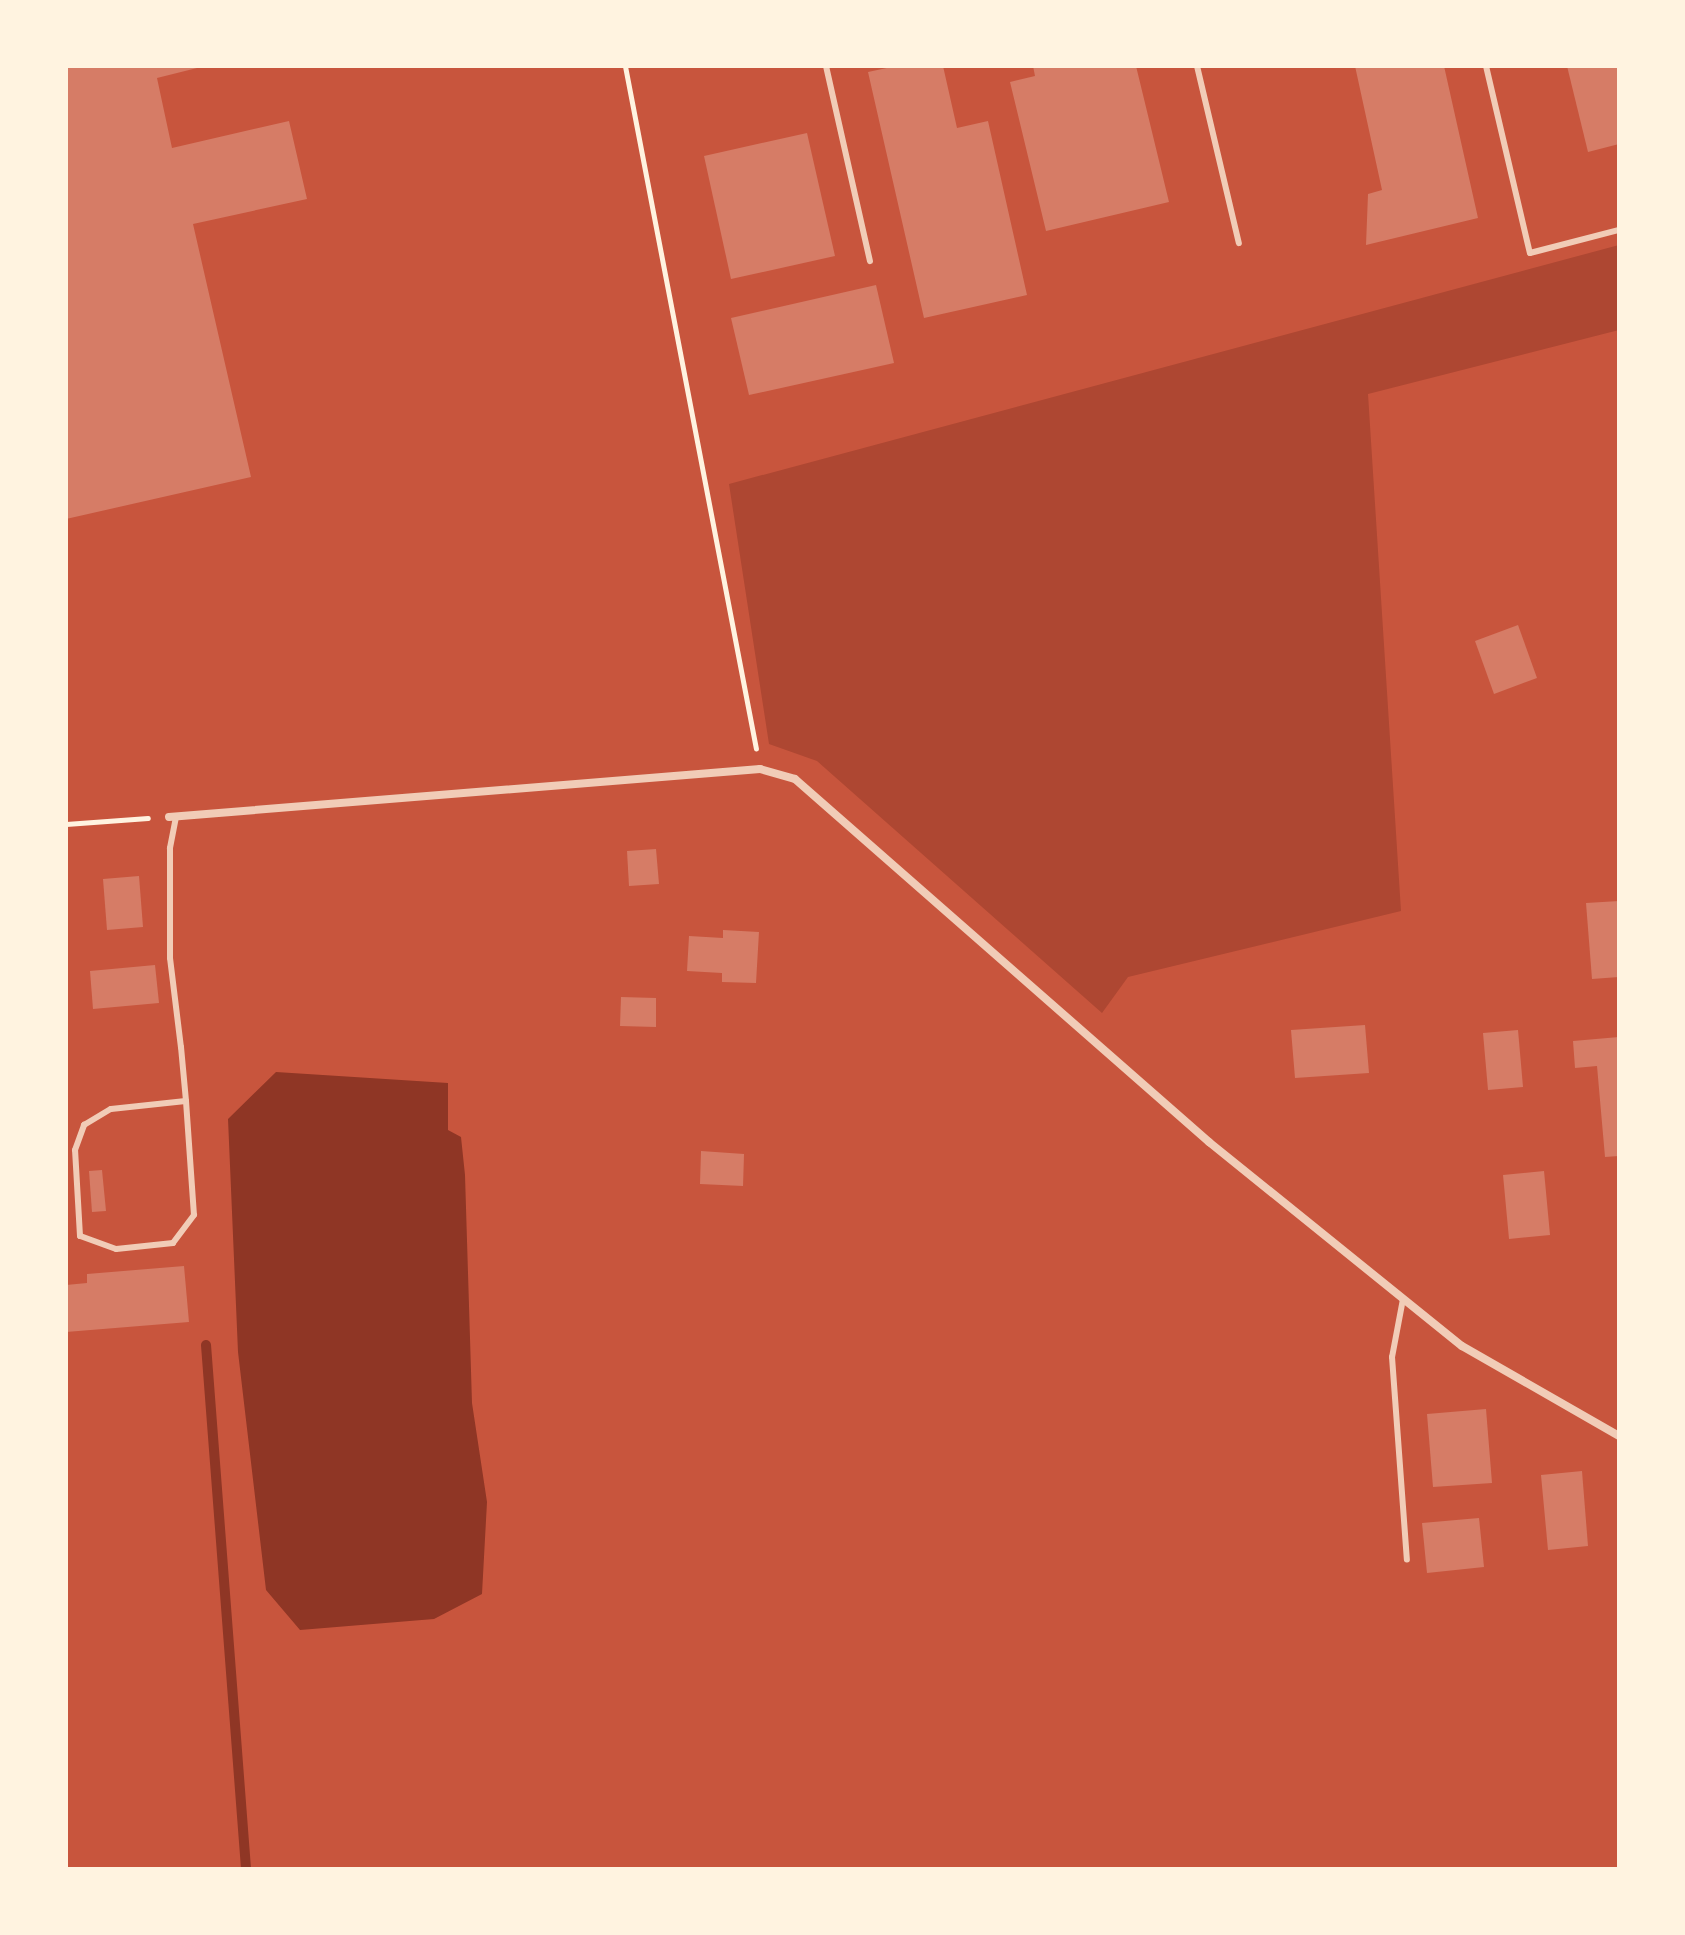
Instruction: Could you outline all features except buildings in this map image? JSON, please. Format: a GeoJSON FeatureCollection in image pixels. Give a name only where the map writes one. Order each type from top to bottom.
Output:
{"type":"FeatureCollection","features":[{"type":"Feature","properties":{"kind":"street"},"geometry":{"type":"LineString","coordinates":[[173,817],[760,769],[795,779],[1209,1142],[1403,1299],[1462,1346],[1619,1436]]}},
{"type":"Feature","properties":{"kind":"lane"},"geometry":{"type":"LineString","coordinates":[[826,66],[870,261]]}},
{"type":"Feature","properties":{"kind":"lane"},"geometry":{"type":"LineString","coordinates":[[1197,66],[1239,243]]}},
{"type":"Feature","properties":{"kind":"lane"},"geometry":{"type":"LineString","coordinates":[[1486,66],[1530,253],[1619,230]]}},
{"type":"Feature","properties":{"kind":"lane"},"geometry":{"type":"LineString","coordinates":[[173,817],[170,958],[186,1101],[194,1215],[173,1243],[116,1249],[80,1236],[75,1150],[84,1125],[111,1109],[186,1101]]}},
{"type":"Feature","properties":{"kind":"lane"},"geometry":{"type":"LineString","coordinates":[[1403,1299],[1392,1357],[1407,1559]]}},
{"type":"Feature","properties":{"kind":"path"},"geometry":{"type":"LineString","coordinates":[[625,66],[760,769]]}},
{"type":"Feature","properties":{"kind":"path"},"geometry":{"type":"LineString","coordinates":[[66,824],[173,817]]}},
{"type":"Feature","properties":{"kind":"shaded area"},"geometry":{"type":"Polygon","coordinates":[[[1619,245],[1619,330],[1368,394],[1401,911],[1128,977],[1102,1013],[817,761],[769,744],[729,484],[1619,245]]]}},
{"type":"Feature","properties":{"kind":"shaded area"},"geometry":{"type":"Polygon","coordinates":[[[276,1072],[448,1083],[448,1130],[461,1137],[465,1175],[472,1403],[487,1502],[482,1594],[434,1619],[300,1630],[266,1590],[238,1352],[228,1119],[276,1072]]]}},
{"type":"Feature","properties":{"kind":"waterway"},"geometry":{"type":"LineString","coordinates":[[206,1345],[246,1869]]}}]}
